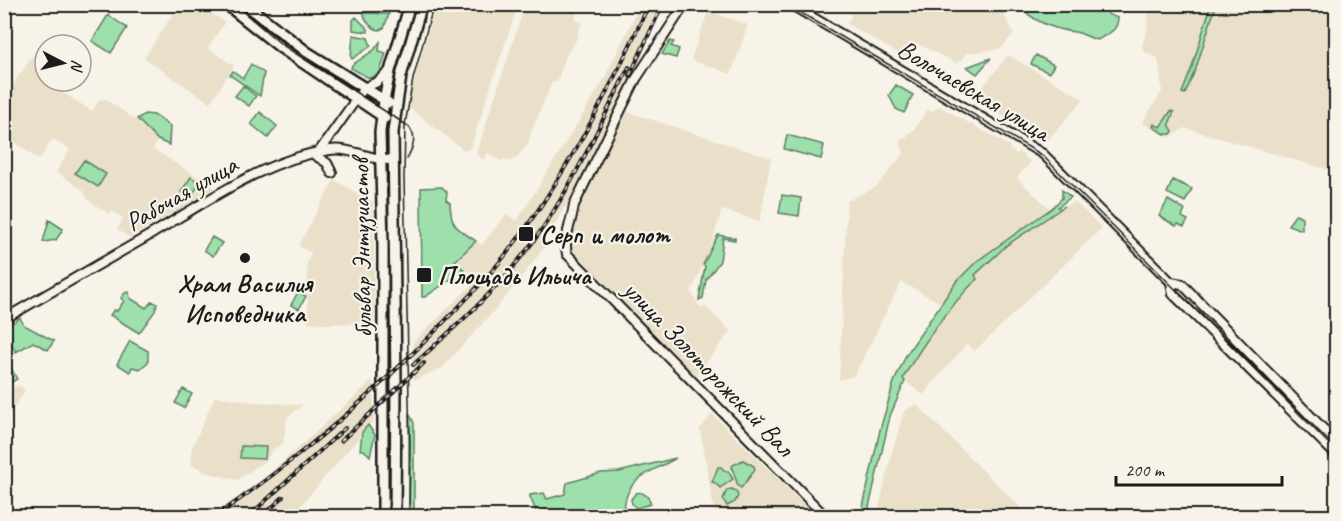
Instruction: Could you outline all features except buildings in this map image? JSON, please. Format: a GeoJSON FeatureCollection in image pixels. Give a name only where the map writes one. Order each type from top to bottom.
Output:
{"type":"FeatureCollection","features":[{"type":"Feature","properties":{"kind":"main road"},"geometry":{"type":"LineString","coordinates":[[226,4],[281,48],[393,122]]}},
{"type":"Feature","properties":{"kind":"main road"},"geometry":{"type":"LineString","coordinates":[[245,4],[306,52],[396,107]]}},
{"type":"Feature","properties":{"kind":"main road","name":"бульвар Энтузиастов"},"geometry":{"type":"LineString","coordinates":[[383,516],[382,116],[390,71],[410,4]]}},
{"type":"Feature","properties":{"kind":"main road","name":"бульвар Энтузиастов"},"geometry":{"type":"LineString","coordinates":[[395,516],[393,122],[401,76],[422,4]]}},
{"type":"Feature","properties":{"kind":"street","name":"улица Золоторожский Вал"},"geometry":{"type":"LineString","coordinates":[[685,4],[624,101],[574,205],[565,247],[569,256],[825,516]]}},
{"type":"Feature","properties":{"kind":"street","name":"Волочаевская улица"},"geometry":{"type":"LineString","coordinates":[[790,4],[1043,154],[1171,282],[1182,284],[1336,442]]}},
{"type":"Feature","properties":{"kind":"street"},"geometry":{"type":"LineString","coordinates":[[332,173],[327,163],[316,153],[333,135],[364,88],[377,82],[390,71]]}},
{"type":"Feature","properties":{"kind":"street"},"geometry":{"type":"LineString","coordinates":[[331,150],[333,135]]}},
{"type":"Feature","properties":{"kind":"street","name":"Рабочая улица"},"geometry":{"type":"LineString","coordinates":[[4,319],[261,171],[331,150],[349,150],[381,161],[392,160]]}},
{"type":"Feature","properties":{"kind":"street","name":"Волочаевская улица"},"geometry":{"type":"LineString","coordinates":[[1171,282],[1173,294],[1336,455]]}},
{"type":"Feature","properties":{"kind":"shaded area"},"geometry":{"type":"Polygon","coordinates":[[[179,5],[199,5],[225,22],[208,48],[234,66],[210,103],[144,58],[179,5]]]}},
{"type":"Feature","properties":{"kind":"shaded area"},"geometry":{"type":"Polygon","coordinates":[[[436,5],[518,5],[468,150],[464,150],[409,108],[414,81],[436,5]]]}},
{"type":"Feature","properties":{"kind":"shaded area"},"geometry":{"type":"Polygon","coordinates":[[[525,5],[579,5],[575,19],[582,22],[576,40],[564,60],[557,83],[552,82],[530,140],[512,161],[504,159],[501,162],[488,153],[483,160],[476,154],[525,5]]]}},
{"type":"Feature","properties":{"kind":"shaded area"},"geometry":{"type":"Polygon","coordinates":[[[640,5],[664,5],[633,77],[592,154],[568,208],[565,207],[546,240],[548,243],[496,309],[442,368],[414,381],[413,342],[476,281],[455,262],[476,241],[482,245],[506,214],[517,221],[601,85],[640,5]]]}},
{"type":"Feature","properties":{"kind":"shaded area"},"geometry":{"type":"Polygon","coordinates":[[[852,5],[993,5],[1001,9],[1014,34],[1000,49],[966,53],[956,63],[918,44],[910,60],[847,24],[851,17],[849,11],[852,5]]]}},
{"type":"Feature","properties":{"kind":"shaded area"},"geometry":{"type":"Polygon","coordinates":[[[1149,5],[1336,5],[1336,172],[1185,128],[1169,138],[1142,123],[1162,91],[1158,58],[1143,51],[1142,45],[1147,31],[1149,5]]]}},
{"type":"Feature","properties":{"kind":"shaded area"},"geometry":{"type":"Polygon","coordinates":[[[708,11],[748,25],[731,74],[691,60],[708,11]]]}},
{"type":"Feature","properties":{"kind":"shaded area"},"geometry":{"type":"Polygon","coordinates":[[[33,55],[33,93],[64,93],[92,111],[99,100],[105,99],[136,120],[158,141],[153,149],[215,188],[130,238],[117,229],[123,218],[112,211],[109,214],[88,200],[83,190],[56,172],[70,150],[53,139],[39,160],[5,135],[5,96],[33,55]]]}},
{"type":"Feature","properties":{"kind":"shaded area"},"geometry":{"type":"Polygon","coordinates":[[[1008,55],[1084,99],[1046,142],[974,98],[1008,55]]]}},
{"type":"Feature","properties":{"kind":"shaded area"},"geometry":{"type":"Polygon","coordinates":[[[939,106],[1010,146],[1009,149],[1016,154],[1018,151],[1031,162],[1017,178],[1050,209],[977,261],[956,282],[941,303],[901,282],[854,376],[839,380],[847,201],[876,187],[904,153],[899,141],[914,130],[927,109],[932,112],[939,106]]]}},
{"type":"Feature","properties":{"kind":"shaded area"},"geometry":{"type":"Polygon","coordinates":[[[624,112],[771,158],[760,221],[722,210],[714,239],[691,292],[700,307],[707,308],[731,331],[694,378],[569,246],[577,207],[624,112]]]}},
{"type":"Feature","properties":{"kind":"shaded area"},"geometry":{"type":"Polygon","coordinates":[[[334,180],[373,202],[375,323],[308,322],[307,263],[311,253],[298,246],[334,180]]]}},
{"type":"Feature","properties":{"kind":"shaded area"},"geometry":{"type":"Polygon","coordinates":[[[1074,201],[1102,228],[975,351],[967,344],[923,395],[902,379],[951,305],[977,279],[975,275],[1007,245],[1074,201]]]}},
{"type":"Feature","properties":{"kind":"shaded area"},"geometry":{"type":"Polygon","coordinates":[[[373,380],[374,420],[297,510],[304,516],[213,516],[256,486],[373,380]]]}},
{"type":"Feature","properties":{"kind":"shaded area"},"geometry":{"type":"Polygon","coordinates":[[[18,385],[25,390],[5,423],[5,393],[18,385]]]}},
{"type":"Feature","properties":{"kind":"shaded area"},"geometry":{"type":"Polygon","coordinates":[[[215,396],[255,402],[303,405],[287,418],[283,444],[274,449],[266,460],[238,480],[200,471],[201,468],[192,466],[191,450],[215,396]]]}},
{"type":"Feature","properties":{"kind":"shaded area"},"geometry":{"type":"Polygon","coordinates":[[[916,404],[1029,516],[877,516],[904,411],[916,404]]]}},
{"type":"Feature","properties":{"kind":"shaded area"},"geometry":{"type":"Polygon","coordinates":[[[712,414],[807,507],[798,516],[715,516],[700,429],[712,414]]]}},
{"type":"Feature","properties":{"kind":"green space"},"geometry":{"type":"Polygon","coordinates":[[[1088,4],[1097,8],[1105,8],[1109,15],[1118,18],[1116,27],[1098,40],[1044,24],[1030,16],[1020,5],[1088,4]]]}},
{"type":"Feature","properties":{"kind":"green space"},"geometry":{"type":"Polygon","coordinates":[[[1211,5],[1216,5],[1196,68],[1185,94],[1182,93],[1211,5]]]}},
{"type":"Feature","properties":{"kind":"green space"},"geometry":{"type":"Polygon","coordinates":[[[364,13],[389,14],[384,28],[379,30],[369,24],[364,13]]]}},
{"type":"Feature","properties":{"kind":"green space"},"geometry":{"type":"Polygon","coordinates":[[[108,15],[127,28],[111,53],[93,39],[108,15]]]}},
{"type":"Feature","properties":{"kind":"green space"},"geometry":{"type":"Polygon","coordinates":[[[356,17],[368,29],[368,32],[353,30],[353,20],[356,17]]]}},
{"type":"Feature","properties":{"kind":"green space"},"geometry":{"type":"Polygon","coordinates":[[[353,35],[368,38],[371,46],[352,59],[351,57],[353,35]]]}},
{"type":"Feature","properties":{"kind":"green space"},"geometry":{"type":"Polygon","coordinates":[[[670,41],[674,42],[671,46],[679,49],[676,58],[662,54],[670,41]]]}},
{"type":"Feature","properties":{"kind":"green space"},"geometry":{"type":"Polygon","coordinates":[[[380,42],[379,51],[386,53],[379,75],[369,78],[351,68],[374,50],[380,42]]]}},
{"type":"Feature","properties":{"kind":"green space"},"geometry":{"type":"Polygon","coordinates":[[[1036,55],[1054,65],[1049,73],[1031,64],[1036,55]]]}},
{"type":"Feature","properties":{"kind":"green space"},"geometry":{"type":"Polygon","coordinates":[[[991,58],[977,74],[967,67],[991,58]]]}},
{"type":"Feature","properties":{"kind":"green space"},"geometry":{"type":"Polygon","coordinates":[[[251,64],[264,73],[260,96],[230,75],[233,71],[243,78],[251,64]]]}},
{"type":"Feature","properties":{"kind":"green space"},"geometry":{"type":"Polygon","coordinates":[[[896,85],[913,95],[904,113],[896,109],[889,95],[896,85]]]}},
{"type":"Feature","properties":{"kind":"green space"},"geometry":{"type":"Polygon","coordinates":[[[243,86],[256,96],[249,106],[235,96],[243,86]]]}},
{"type":"Feature","properties":{"kind":"green space"},"geometry":{"type":"Polygon","coordinates":[[[1171,111],[1174,112],[1169,124],[1173,131],[1171,134],[1165,134],[1153,127],[1154,124],[1160,127],[1171,111]]]}},
{"type":"Feature","properties":{"kind":"green space"},"geometry":{"type":"Polygon","coordinates":[[[260,112],[277,126],[268,138],[251,124],[260,112]]]}},
{"type":"Feature","properties":{"kind":"green space"},"geometry":{"type":"Polygon","coordinates":[[[145,114],[154,115],[170,126],[169,145],[158,140],[137,119],[145,114]]]}},
{"type":"Feature","properties":{"kind":"green space"},"geometry":{"type":"Polygon","coordinates":[[[787,135],[824,145],[821,159],[784,149],[787,135]]]}},
{"type":"Feature","properties":{"kind":"green space"},"geometry":{"type":"Polygon","coordinates":[[[84,160],[106,174],[98,187],[75,173],[84,160]]]}},
{"type":"Feature","properties":{"kind":"green space"},"geometry":{"type":"Polygon","coordinates":[[[191,177],[200,183],[190,198],[181,192],[191,177]]]}},
{"type":"Feature","properties":{"kind":"green space"},"geometry":{"type":"Polygon","coordinates":[[[1173,180],[1192,189],[1185,202],[1167,193],[1173,180]]]}},
{"type":"Feature","properties":{"kind":"green space"},"geometry":{"type":"Polygon","coordinates":[[[442,187],[447,192],[446,200],[450,203],[456,227],[476,241],[455,261],[464,270],[422,297],[421,188],[442,187]]]}},
{"type":"Feature","properties":{"kind":"green space"},"geometry":{"type":"Polygon","coordinates":[[[1062,190],[1071,197],[1058,207],[1060,209],[1065,206],[1007,245],[975,275],[977,279],[946,314],[911,365],[903,378],[905,381],[890,416],[867,516],[861,516],[880,430],[894,382],[906,355],[956,282],[977,261],[1052,208],[1062,198],[1062,190]]]}},
{"type":"Feature","properties":{"kind":"green space"},"geometry":{"type":"Polygon","coordinates":[[[782,195],[801,198],[799,216],[779,213],[782,195]]]}},
{"type":"Feature","properties":{"kind":"green space"},"geometry":{"type":"Polygon","coordinates":[[[1168,200],[1185,210],[1182,217],[1188,220],[1184,227],[1178,224],[1176,226],[1159,216],[1168,200]]]}},
{"type":"Feature","properties":{"kind":"green space"},"geometry":{"type":"Polygon","coordinates":[[[1296,214],[1302,217],[1302,230],[1288,225],[1296,214]]]}},
{"type":"Feature","properties":{"kind":"green space"},"geometry":{"type":"Polygon","coordinates":[[[49,220],[63,229],[56,240],[43,242],[49,220]]]}},
{"type":"Feature","properties":{"kind":"green space"},"geometry":{"type":"Polygon","coordinates":[[[718,235],[735,238],[735,240],[723,238],[720,261],[706,280],[703,298],[699,300],[705,266],[703,265],[718,235]]]}},
{"type":"Feature","properties":{"kind":"green space"},"geometry":{"type":"Polygon","coordinates":[[[212,237],[222,243],[213,256],[204,250],[212,237]]]}},
{"type":"Feature","properties":{"kind":"green space"},"geometry":{"type":"Polygon","coordinates":[[[129,292],[130,298],[146,308],[152,301],[157,304],[155,311],[139,333],[110,315],[114,310],[117,311],[124,301],[121,298],[129,292]]]}},
{"type":"Feature","properties":{"kind":"green space"},"geometry":{"type":"Polygon","coordinates":[[[298,292],[306,296],[299,309],[291,305],[298,292]]]}},
{"type":"Feature","properties":{"kind":"green space"},"geometry":{"type":"Polygon","coordinates":[[[20,318],[24,325],[54,341],[48,350],[33,342],[16,352],[5,336],[5,328],[20,318]]]}},
{"type":"Feature","properties":{"kind":"green space"},"geometry":{"type":"Polygon","coordinates":[[[130,341],[148,351],[148,362],[140,369],[132,367],[130,372],[117,364],[130,341]]]}},
{"type":"Feature","properties":{"kind":"green space"},"geometry":{"type":"Polygon","coordinates":[[[11,368],[17,379],[5,386],[5,371],[11,368]]]}},
{"type":"Feature","properties":{"kind":"green space"},"geometry":{"type":"Polygon","coordinates":[[[183,389],[192,394],[184,408],[175,403],[183,389]]]}},
{"type":"Feature","properties":{"kind":"green space"},"geometry":{"type":"Polygon","coordinates":[[[409,413],[414,423],[414,516],[409,516],[409,413]]]}},
{"type":"Feature","properties":{"kind":"green space"},"geometry":{"type":"Polygon","coordinates":[[[368,425],[375,435],[370,456],[364,450],[360,450],[362,432],[368,425]]]}},
{"type":"Feature","properties":{"kind":"green space"},"geometry":{"type":"Polygon","coordinates":[[[241,446],[266,447],[265,459],[240,458],[241,446]]]}},
{"type":"Feature","properties":{"kind":"green space"},"geometry":{"type":"Polygon","coordinates":[[[676,458],[639,478],[628,492],[624,516],[552,516],[537,513],[530,497],[530,495],[544,493],[547,499],[565,494],[567,483],[601,473],[619,472],[676,458]]]}},
{"type":"Feature","properties":{"kind":"green space"},"geometry":{"type":"Polygon","coordinates":[[[743,460],[754,466],[755,470],[741,488],[738,486],[732,467],[743,460]]]}},
{"type":"Feature","properties":{"kind":"green space"},"geometry":{"type":"Polygon","coordinates":[[[718,467],[728,471],[733,479],[720,488],[712,482],[718,467]]]}},
{"type":"Feature","properties":{"kind":"green space"},"geometry":{"type":"Polygon","coordinates":[[[732,489],[738,496],[735,502],[727,506],[723,499],[727,490],[732,489]]]}},
{"type":"Feature","properties":{"kind":"green space"},"geometry":{"type":"Polygon","coordinates":[[[636,493],[646,495],[651,504],[636,508],[631,499],[636,493]]]}},
{"type":"Feature","properties":{"kind":"tram line"},"geometry":{"type":"LineString","coordinates":[[234,4],[281,44],[408,126],[414,138],[407,159]]}},
{"type":"Feature","properties":{"kind":"tram line"},"geometry":{"type":"LineString","coordinates":[[409,516],[405,125],[413,79],[434,4]]}},
{"type":"Feature","properties":{"kind":"tram line"},"geometry":{"type":"LineString","coordinates":[[786,4],[1042,155],[1336,451]]}},
{"type":"Feature","properties":{"kind":"railway"},"geometry":{"type":"LineString","coordinates":[[216,516],[276,472],[362,401],[417,350],[494,269],[530,221],[568,162],[603,99],[649,4]]}},
{"type":"Feature","properties":{"kind":"railway"},"geometry":{"type":"LineString","coordinates":[[630,75],[663,4]]}},
{"type":"Feature","properties":{"kind":"railway"},"geometry":{"type":"LineString","coordinates":[[413,365],[486,296],[513,267],[541,231],[582,162],[629,67]]}},
{"type":"Feature","properties":{"kind":"railway"},"geometry":{"type":"LineString","coordinates":[[341,441],[424,363]]}},
{"type":"Feature","properties":{"kind":"railway"},"geometry":{"type":"LineString","coordinates":[[249,516],[345,428]]}},
{"type":"Feature","properties":{"kind":"railway"},"geometry":{"type":"LineString","coordinates":[[263,516],[283,497]]}},
{"type":"Feature","properties":{"kind":"place","name":"Серп и молот"},"geometry":{"type":"Point","coordinates":[526,234]}},
{"type":"Feature","properties":{"kind":"place","name":"Храм Василия Исповедника"},"geometry":{"type":"Point","coordinates":[245,258]}},
{"type":"Feature","properties":{"kind":"place","name":"Площадь Ильича"},"geometry":{"type":"Point","coordinates":[424,275]}}]}
